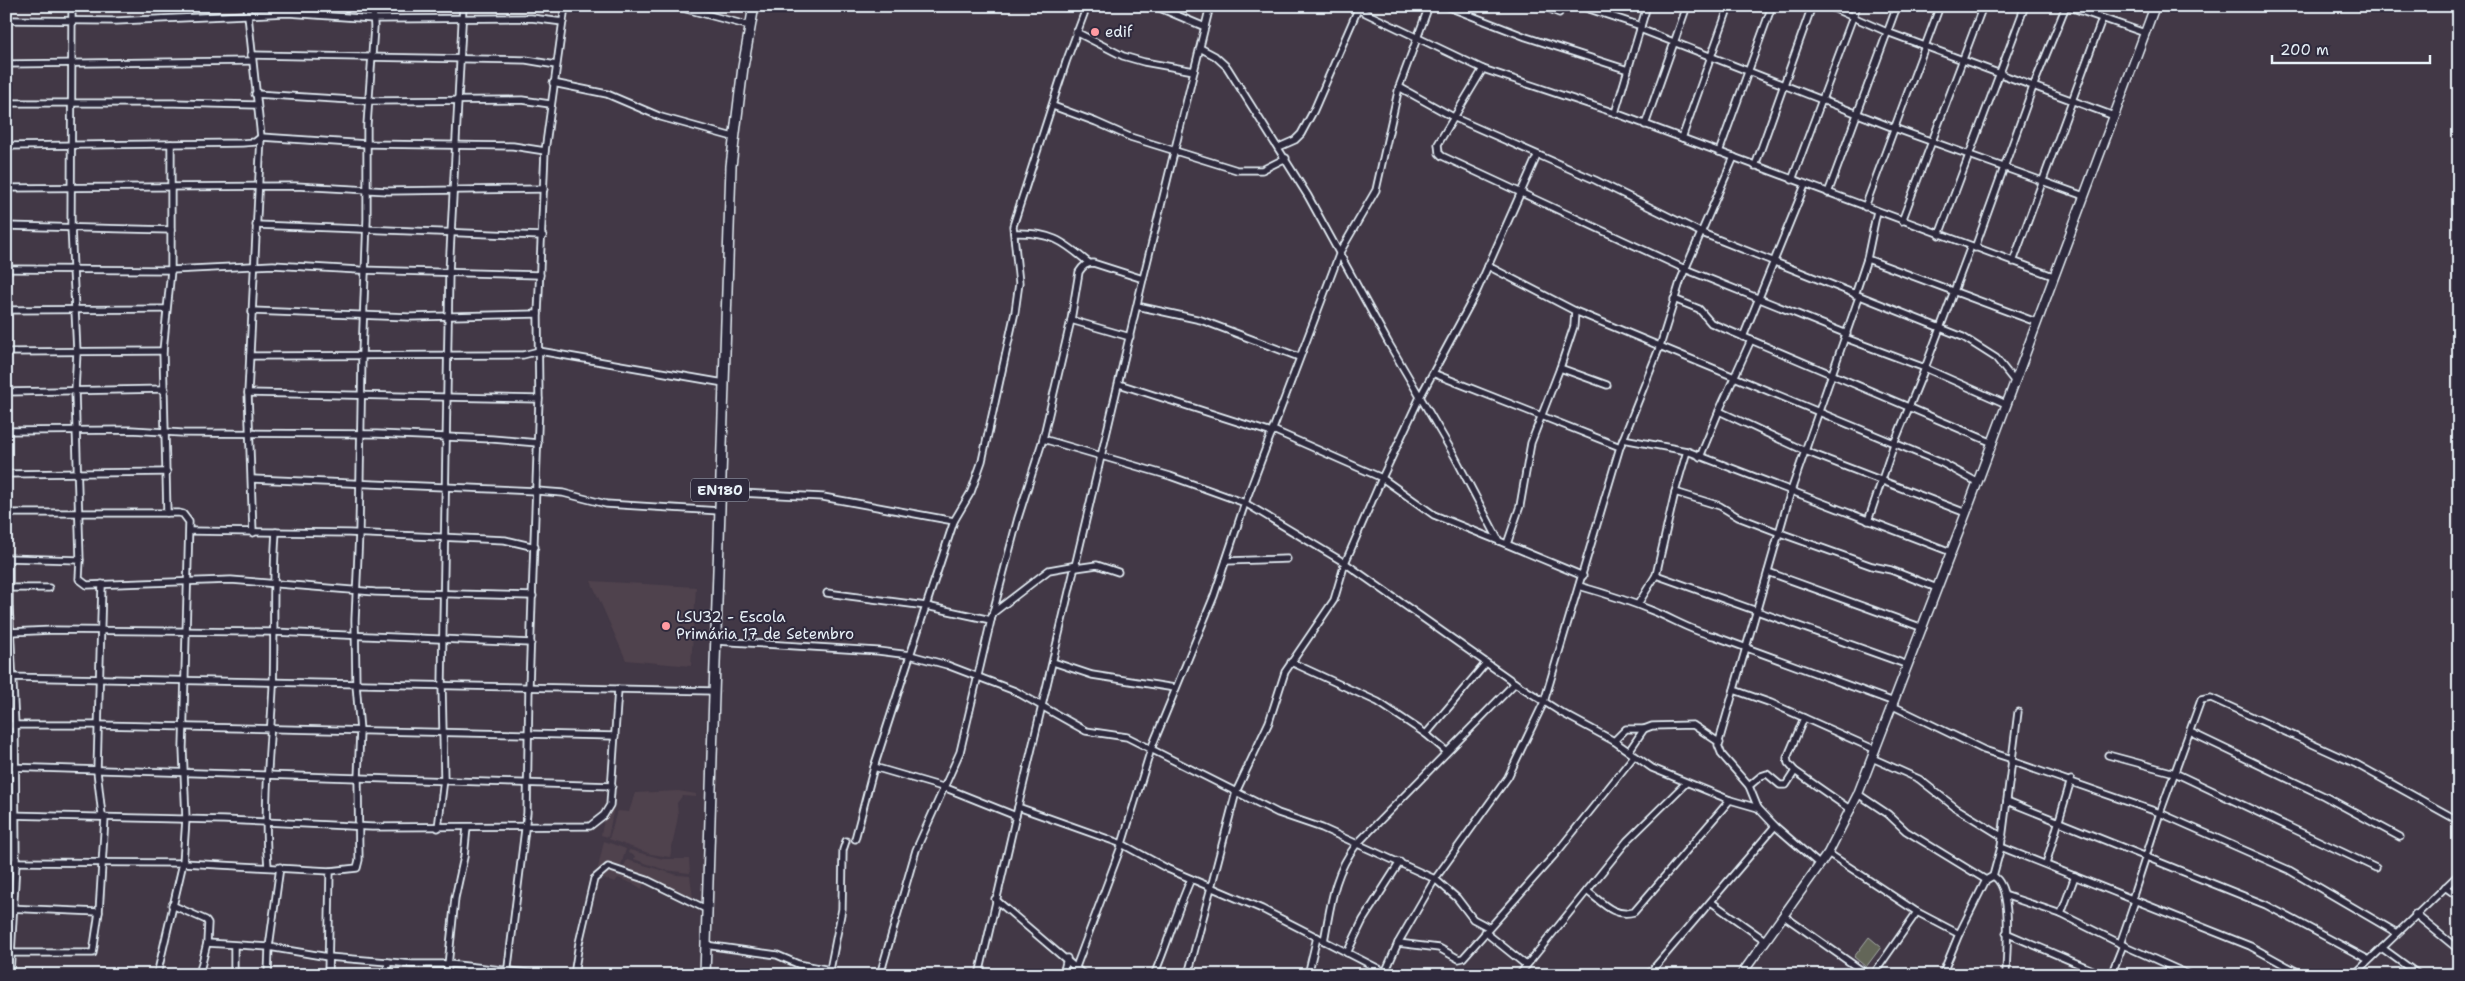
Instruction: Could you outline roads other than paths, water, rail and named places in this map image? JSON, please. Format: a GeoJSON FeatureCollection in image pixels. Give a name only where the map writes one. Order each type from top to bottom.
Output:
{"type":"FeatureCollection","features":[{"type":"Feature","properties":{"kind":"main road","name":"EN180"},"geometry":{"type":"LineString","coordinates":[[705,975],[733,137],[754,6]]}},
{"type":"Feature","properties":{"kind":"street"},"geometry":{"type":"LineString","coordinates":[[72,6],[70,102],[72,144],[71,226],[80,514],[79,576],[82,583],[87,585],[231,580],[356,588],[375,592],[444,592],[533,596]]}},
{"type":"Feature","properties":{"kind":"street"},"geometry":{"type":"LineString","coordinates":[[246,6],[261,137],[248,393],[253,533]]}},
{"type":"Feature","properties":{"kind":"street"},"geometry":{"type":"LineString","coordinates":[[6,862],[184,863],[330,871],[358,866],[360,731],[356,684],[355,634],[361,484],[361,394],[368,189],[368,101],[372,59],[373,6]]}},
{"type":"Feature","properties":{"kind":"street"},"geometry":{"type":"LineString","coordinates":[[438,828],[444,779],[442,685],[445,487],[449,395],[447,355],[449,272],[463,6]]}},
{"type":"Feature","properties":{"kind":"street"},"geometry":{"type":"LineString","coordinates":[[507,972],[525,827],[537,491],[538,314],[543,236],[545,151],[565,6]]}},
{"type":"Feature","properties":{"kind":"street"},"geometry":{"type":"LineString","coordinates":[[675,6],[750,26]]}},
{"type":"Feature","properties":{"kind":"street"},"geometry":{"type":"LineString","coordinates":[[855,838],[874,767],[954,521],[971,492],[982,462],[1015,312],[1020,278],[1013,226],[1086,6]]}},
{"type":"Feature","properties":{"kind":"street"},"geometry":{"type":"LineString","coordinates":[[1155,6],[1205,28]]}},
{"type":"Feature","properties":{"kind":"street"},"geometry":{"type":"LineString","coordinates":[[979,975],[1042,705],[1077,566],[1136,306],[1210,6]]}},
{"type":"Feature","properties":{"kind":"street"},"geometry":{"type":"LineString","coordinates":[[1351,6],[1483,69],[1615,113],[2053,276]]}},
{"type":"Feature","properties":{"kind":"street"},"geometry":{"type":"LineString","coordinates":[[1076,967],[1122,844],[1151,749],[1214,596],[1245,503],[1299,357],[1340,252],[1380,180],[1388,126],[1398,86],[1429,6]]}},
{"type":"Feature","properties":{"kind":"street"},"geometry":{"type":"LineString","coordinates":[[1446,6],[1526,37],[1628,70]]}},
{"type":"Feature","properties":{"kind":"street"},"geometry":{"type":"LineString","coordinates":[[1543,6],[1559,13]]}},
{"type":"Feature","properties":{"kind":"street"},"geometry":{"type":"LineString","coordinates":[[1580,6],[1858,112],[1894,128],[2084,196]]}},
{"type":"Feature","properties":{"kind":"street"},"geometry":{"type":"LineString","coordinates":[[1615,113],[1647,6]]}},
{"type":"Feature","properties":{"kind":"street"},"geometry":{"type":"LineString","coordinates":[[1645,125],[1687,6]]}},
{"type":"Feature","properties":{"kind":"street"},"geometry":{"type":"LineString","coordinates":[[1682,138],[1729,6]]}},
{"type":"Feature","properties":{"kind":"street"},"geometry":{"type":"LineString","coordinates":[[1719,152],[1772,6]]}},
{"type":"Feature","properties":{"kind":"street"},"geometry":{"type":"LineString","coordinates":[[1755,166],[1812,6]]}},
{"type":"Feature","properties":{"kind":"street"},"geometry":{"type":"LineString","coordinates":[[1828,6],[1887,32],[1962,61],[2114,116]]}},
{"type":"Feature","properties":{"kind":"street"},"geometry":{"type":"LineString","coordinates":[[1792,180],[1824,99],[1857,6]]}},
{"type":"Feature","properties":{"kind":"street"},"geometry":{"type":"LineString","coordinates":[[1828,193],[1897,6]]}},
{"type":"Feature","properties":{"kind":"street"},"geometry":{"type":"LineString","coordinates":[[1865,207],[1940,6]]}},
{"type":"Feature","properties":{"kind":"street"},"geometry":{"type":"LineString","coordinates":[[1902,220],[1983,6]]}},
{"type":"Feature","properties":{"kind":"street"},"geometry":{"type":"LineString","coordinates":[[1939,234],[2025,6]]}},
{"type":"Feature","properties":{"kind":"street"},"geometry":{"type":"LineString","coordinates":[[1868,521],[1894,444],[2005,168],[2033,87],[2066,6],[2102,20],[2145,33]]}},
{"type":"Feature","properties":{"kind":"street"},"geometry":{"type":"LineString","coordinates":[[1741,975],[1828,853],[1858,794],[1993,443],[2053,276],[2155,6]]}},
{"type":"Feature","properties":{"kind":"street"},"geometry":{"type":"LineString","coordinates":[[1279,147],[1301,134],[1314,110],[1358,10]]}},
{"type":"Feature","properties":{"kind":"street"},"geometry":{"type":"LineString","coordinates":[[6,20],[116,21],[288,13],[374,19],[531,18],[563,22]]}},
{"type":"Feature","properties":{"kind":"street"},"geometry":{"type":"LineString","coordinates":[[2013,262],[2102,20]]}},
{"type":"Feature","properties":{"kind":"street"},"geometry":{"type":"LineString","coordinates":[[1076,32],[1122,56],[1194,71]]}},
{"type":"Feature","properties":{"kind":"street"},"geometry":{"type":"LineString","coordinates":[[1200,48],[1215,56],[1227,67],[1286,158],[1454,455],[1499,541]]}},
{"type":"Feature","properties":{"kind":"street"},"geometry":{"type":"LineString","coordinates":[[6,64],[251,58],[526,60],[556,65]]}},
{"type":"Feature","properties":{"kind":"street"},"geometry":{"type":"LineString","coordinates":[[1483,69],[1438,144],[1439,153],[1520,194],[1685,269],[1926,368],[2006,404]]}},
{"type":"Feature","properties":{"kind":"street"},"geometry":{"type":"LineString","coordinates":[[553,83],[607,94],[661,117],[733,137]]}},
{"type":"Feature","properties":{"kind":"street"},"geometry":{"type":"LineString","coordinates":[[1398,86],[1455,118],[1594,180],[1702,233],[1964,337],[1996,358],[2015,382]]}},
{"type":"Feature","properties":{"kind":"street"},"geometry":{"type":"LineString","coordinates":[[255,94],[368,101],[522,100],[550,104]]}},
{"type":"Feature","properties":{"kind":"street"},"geometry":{"type":"LineString","coordinates":[[6,104],[70,102],[256,106]]}},
{"type":"Feature","properties":{"kind":"street"},"geometry":{"type":"LineString","coordinates":[[1053,106],[1130,137],[1237,170],[1262,170],[1286,158]]}},
{"type":"Feature","properties":{"kind":"street"},"geometry":{"type":"LineString","coordinates":[[6,146],[242,143],[254,142],[261,137],[367,144],[513,146],[545,151]]}},
{"type":"Feature","properties":{"kind":"street"},"geometry":{"type":"LineString","coordinates":[[167,513],[163,352],[171,270],[170,188],[172,144]]}},
{"type":"Feature","properties":{"kind":"street"},"geometry":{"type":"LineString","coordinates":[[1188,975],[1236,792],[1269,722],[1285,672],[1334,600],[1345,563],[1382,478],[1420,397],[1435,374],[1488,266],[1537,156]]}},
{"type":"Feature","properties":{"kind":"street"},"geometry":{"type":"LineString","coordinates":[[1018,807],[1122,844],[1191,879],[1212,886],[1318,938],[1384,973],[1398,943],[1435,879],[1508,777],[1544,702],[1620,447],[1660,346],[1685,269],[1734,157]]}},
{"type":"Feature","properties":{"kind":"street"},"geometry":{"type":"LineString","coordinates":[[1743,337],[1806,185]]}},
{"type":"Feature","properties":{"kind":"street"},"geometry":{"type":"LineString","coordinates":[[6,188],[259,187],[454,191],[544,189]]}},
{"type":"Feature","properties":{"kind":"street"},"geometry":{"type":"LineString","coordinates":[[1820,865],[1775,826],[1758,808],[1748,786],[1718,748],[1791,491],[1846,336],[1867,259],[1876,211]]}},
{"type":"Feature","properties":{"kind":"street"},"geometry":{"type":"LineString","coordinates":[[256,225],[543,236]]}},
{"type":"Feature","properties":{"kind":"street"},"geometry":{"type":"LineString","coordinates":[[6,226],[71,226],[171,230]]}},
{"type":"Feature","properties":{"kind":"street"},"geometry":{"type":"LineString","coordinates":[[1014,233],[1036,232],[1053,237],[1065,242],[1088,263],[1143,279]]}},
{"type":"Feature","properties":{"kind":"street"},"geometry":{"type":"LineString","coordinates":[[1867,259],[2036,322]]}},
{"type":"Feature","properties":{"kind":"street"},"geometry":{"type":"LineString","coordinates":[[880,975],[916,850],[946,788],[960,752],[990,620],[1042,439],[1070,320],[1079,272],[1088,263]]}},
{"type":"Feature","properties":{"kind":"street"},"geometry":{"type":"LineString","coordinates":[[6,269],[171,270],[273,265],[364,271],[540,274]]}},
{"type":"Feature","properties":{"kind":"street"},"geometry":{"type":"LineString","coordinates":[[1488,266],[1575,311],[1818,414],[1942,463],[1978,482]]}},
{"type":"Feature","properties":{"kind":"street"},"geometry":{"type":"LineString","coordinates":[[1674,299],[1699,309],[1710,323],[1993,443]]}},
{"type":"Feature","properties":{"kind":"street"},"geometry":{"type":"LineString","coordinates":[[1136,306],[1201,320],[1299,357]]}},
{"type":"Feature","properties":{"kind":"street"},"geometry":{"type":"LineString","coordinates":[[6,310],[166,309]]}},
{"type":"Feature","properties":{"kind":"street"},"geometry":{"type":"LineString","coordinates":[[252,311],[363,316],[538,314]]}},
{"type":"Feature","properties":{"kind":"street"},"geometry":{"type":"LineString","coordinates":[[1507,544],[1520,506],[1527,456],[1574,326],[1575,311]]}},
{"type":"Feature","properties":{"kind":"street"},"geometry":{"type":"LineString","coordinates":[[1070,320],[1130,338]]}},
{"type":"Feature","properties":{"kind":"street"},"geometry":{"type":"LineString","coordinates":[[1700,456],[1751,340]]}},
{"type":"Feature","properties":{"kind":"street"},"geometry":{"type":"LineString","coordinates":[[250,356],[523,355],[538,351],[724,383]]}},
{"type":"Feature","properties":{"kind":"street"},"geometry":{"type":"LineString","coordinates":[[6,352],[163,352]]}},
{"type":"Feature","properties":{"kind":"street"},"geometry":{"type":"LineString","coordinates":[[1560,368],[1606,385]]}},
{"type":"Feature","properties":{"kind":"street"},"geometry":{"type":"LineString","coordinates":[[1435,374],[1620,447]]}},
{"type":"Feature","properties":{"kind":"street"},"geometry":{"type":"LineString","coordinates":[[1119,384],[1272,432],[1382,478],[1427,511],[1468,530],[1583,576]]}},
{"type":"Feature","properties":{"kind":"street"},"geometry":{"type":"LineString","coordinates":[[6,392],[165,389]]}},
{"type":"Feature","properties":{"kind":"street"},"geometry":{"type":"LineString","coordinates":[[248,393],[539,398]]}},
{"type":"Feature","properties":{"kind":"street"},"geometry":{"type":"LineString","coordinates":[[1719,411],[1805,451],[1966,513]]}},
{"type":"Feature","properties":{"kind":"street"},"geometry":{"type":"LineString","coordinates":[[6,431],[361,434],[538,443]]}},
{"type":"Feature","properties":{"kind":"street"},"geometry":{"type":"LineString","coordinates":[[1042,439],[1170,476],[1245,503],[1345,563],[1515,683],[1544,702],[1614,741],[1652,768],[1730,800],[1758,808]]}},
{"type":"Feature","properties":{"kind":"street"},"geometry":{"type":"LineString","coordinates":[[1623,440],[1687,451],[1951,552]]}},
{"type":"Feature","properties":{"kind":"street"},"geometry":{"type":"LineString","coordinates":[[1638,604],[1656,576],[1675,492],[1687,451]]}},
{"type":"Feature","properties":{"kind":"street"},"geometry":{"type":"LineString","coordinates":[[6,474],[167,472]]}},
{"type":"Feature","properties":{"kind":"street"},"geometry":{"type":"LineString","coordinates":[[252,479],[537,491],[562,493],[606,504],[720,511]]}},
{"type":"Feature","properties":{"kind":"street"},"geometry":{"type":"LineString","coordinates":[[720,492],[822,497],[954,521]]}},
{"type":"Feature","properties":{"kind":"street"},"geometry":{"type":"LineString","coordinates":[[1675,492],[1720,506],[1738,517],[1780,534],[1872,566],[1891,570],[1937,588]]}},
{"type":"Feature","properties":{"kind":"street"},"geometry":{"type":"LineString","coordinates":[[6,513],[167,513],[183,514],[189,522],[184,727],[186,820],[184,863],[172,905],[157,975]]}},
{"type":"Feature","properties":{"kind":"street"},"geometry":{"type":"LineString","coordinates":[[190,531],[359,533],[504,540],[534,547]]}},
{"type":"Feature","properties":{"kind":"street"},"geometry":{"type":"LineString","coordinates":[[268,867],[273,682],[272,583],[276,532]]}},
{"type":"Feature","properties":{"kind":"street"},"geometry":{"type":"LineString","coordinates":[[10,975],[8,953],[9,908],[16,862],[16,726],[9,677],[8,558],[80,560]]}},
{"type":"Feature","properties":{"kind":"street"},"geometry":{"type":"LineString","coordinates":[[1226,560],[1287,559]]}},
{"type":"Feature","properties":{"kind":"street"},"geometry":{"type":"LineString","coordinates":[[993,613],[1049,570],[1097,565],[1118,572]]}},
{"type":"Feature","properties":{"kind":"street"},"geometry":{"type":"LineString","coordinates":[[1768,572],[1923,628]]}},
{"type":"Feature","properties":{"kind":"street"},"geometry":{"type":"LineString","coordinates":[[1656,576],[1908,665]]}},
{"type":"Feature","properties":{"kind":"street"},"geometry":{"type":"LineString","coordinates":[[8,953],[93,953],[99,912],[105,818],[102,815],[97,771],[101,680],[102,584]]}},
{"type":"Feature","properties":{"kind":"street"},"geometry":{"type":"LineString","coordinates":[[1579,586],[1638,604],[1682,623],[1697,633],[1714,636],[1893,704],[1984,750],[2160,813],[2289,870],[2397,933]]}},
{"type":"Feature","properties":{"kind":"street"},"geometry":{"type":"LineString","coordinates":[[8,588],[49,588]]}},
{"type":"Feature","properties":{"kind":"street"},"geometry":{"type":"LineString","coordinates":[[827,593],[926,606],[990,620]]}},
{"type":"Feature","properties":{"kind":"street"},"geometry":{"type":"LineString","coordinates":[[10,632],[101,630],[187,633],[272,632],[355,634],[531,643]]}},
{"type":"Feature","properties":{"kind":"street"},"geometry":{"type":"LineString","coordinates":[[716,641],[910,654],[947,665],[1015,691],[1086,730],[1127,737],[1278,813],[1322,828],[1356,845],[1400,862],[1435,879],[1457,898],[1473,919],[1526,965]]}},
{"type":"Feature","properties":{"kind":"street"},"geometry":{"type":"LineString","coordinates":[[1053,662],[1092,675],[1175,688]]}},
{"type":"Feature","properties":{"kind":"street"},"geometry":{"type":"LineString","coordinates":[[1291,662],[1378,702],[1426,734],[1446,751]]}},
{"type":"Feature","properties":{"kind":"street"},"geometry":{"type":"LineString","coordinates":[[1426,734],[1486,663]]}},
{"type":"Feature","properties":{"kind":"street"},"geometry":{"type":"LineString","coordinates":[[9,677],[714,691]]}},
{"type":"Feature","properties":{"kind":"street"},"geometry":{"type":"LineString","coordinates":[[1324,941],[1338,872],[1356,845],[1446,751],[1515,683]]}},
{"type":"Feature","properties":{"kind":"street"},"geometry":{"type":"LineString","coordinates":[[6,815],[438,828],[590,826],[608,811],[612,786],[618,689]]}},
{"type":"Feature","properties":{"kind":"street"},"geometry":{"type":"LineString","coordinates":[[1734,690],[1771,703],[1876,750]]}},
{"type":"Feature","properties":{"kind":"street"},"geometry":{"type":"LineString","coordinates":[[2111,975],[2122,945],[2133,900],[2160,813],[2201,700],[2211,698],[2356,764],[2459,821]]}},
{"type":"Feature","properties":{"kind":"street"},"geometry":{"type":"LineString","coordinates":[[1942,975],[1959,934],[1986,880],[1993,876],[2001,847],[2018,712]]}},
{"type":"Feature","properties":{"kind":"street"},"geometry":{"type":"LineString","coordinates":[[1804,718],[1787,758],[1788,763],[1795,771],[1851,810]]}},
{"type":"Feature","properties":{"kind":"street"},"geometry":{"type":"LineString","coordinates":[[1614,741],[1626,729],[1688,724],[1720,742]]}},
{"type":"Feature","properties":{"kind":"street"},"geometry":{"type":"LineString","coordinates":[[6,725],[98,725],[615,736]]}},
{"type":"Feature","properties":{"kind":"street"},"geometry":{"type":"LineString","coordinates":[[1628,751],[1644,729]]}},
{"type":"Feature","properties":{"kind":"street"},"geometry":{"type":"LineString","coordinates":[[2190,732],[2324,796],[2400,837]]}},
{"type":"Feature","properties":{"kind":"street"},"geometry":{"type":"LineString","coordinates":[[2108,755],[2175,773],[2376,868]]}},
{"type":"Feature","properties":{"kind":"street"},"geometry":{"type":"LineString","coordinates":[[1398,943],[1439,948],[1461,959],[1558,851],[1634,756]]}},
{"type":"Feature","properties":{"kind":"street"},"geometry":{"type":"LineString","coordinates":[[1872,758],[1919,779],[1956,808],[2002,837]]}},
{"type":"Feature","properties":{"kind":"street"},"geometry":{"type":"LineString","coordinates":[[6,767],[269,776],[444,779],[612,786]]}},
{"type":"Feature","properties":{"kind":"street"},"geometry":{"type":"LineString","coordinates":[[874,767],[946,788],[1016,816]]}},
{"type":"Feature","properties":{"kind":"street"},"geometry":{"type":"LineString","coordinates":[[1748,786],[1761,776],[1767,774],[1780,785],[1786,785],[1795,771]]}},
{"type":"Feature","properties":{"kind":"street"},"geometry":{"type":"LineString","coordinates":[[2046,864],[2071,780]]}},
{"type":"Feature","properties":{"kind":"street"},"geometry":{"type":"LineString","coordinates":[[1520,975],[1526,965],[1627,841],[1686,783]]}},
{"type":"Feature","properties":{"kind":"street"},"geometry":{"type":"LineString","coordinates":[[1858,794],[1888,814],[1906,830],[1986,880]]}},
{"type":"Feature","properties":{"kind":"street"},"geometry":{"type":"LineString","coordinates":[[1587,891],[1614,912],[1627,914],[1634,912],[1730,800]]}},
{"type":"Feature","properties":{"kind":"street"},"geometry":{"type":"LineString","coordinates":[[2007,801],[2266,906],[2369,960]]}},
{"type":"Feature","properties":{"kind":"street"},"geometry":{"type":"LineString","coordinates":[[1648,975],[1775,826]]}},
{"type":"Feature","properties":{"kind":"street"},"geometry":{"type":"LineString","coordinates":[[447,975],[455,898],[464,857],[467,827]]}},
{"type":"Feature","properties":{"kind":"street"},"geometry":{"type":"LineString","coordinates":[[705,945],[777,955],[798,964],[830,972],[842,909],[843,850],[846,841]]}},
{"type":"Feature","properties":{"kind":"street"},"geometry":{"type":"LineString","coordinates":[[2001,847],[2250,946],[2303,975]]}},
{"type":"Feature","properties":{"kind":"street"},"geometry":{"type":"LineString","coordinates":[[1828,853],[1917,912],[1959,934]]}},
{"type":"Feature","properties":{"kind":"street"},"geometry":{"type":"LineString","coordinates":[[1348,953],[1367,913],[1400,862]]}},
{"type":"Feature","properties":{"kind":"street"},"geometry":{"type":"LineString","coordinates":[[268,975],[269,947],[280,867]]}},
{"type":"Feature","properties":{"kind":"street"},"geometry":{"type":"LineString","coordinates":[[574,975],[579,943],[594,879],[608,867],[647,880],[708,910]]}},
{"type":"Feature","properties":{"kind":"street"},"geometry":{"type":"LineString","coordinates":[[328,975],[330,871]]}},
{"type":"Feature","properties":{"kind":"street"},"geometry":{"type":"LineString","coordinates":[[2354,975],[2415,914],[2459,874]]}},
{"type":"Feature","properties":{"kind":"street"},"geometry":{"type":"LineString","coordinates":[[1993,876],[2001,881],[2007,896],[2006,975]]}},
{"type":"Feature","properties":{"kind":"street"},"geometry":{"type":"LineString","coordinates":[[2061,914],[2075,876]]}},
{"type":"Feature","properties":{"kind":"street"},"geometry":{"type":"LineString","coordinates":[[1154,975],[1172,932],[1177,909],[1191,879]]}},
{"type":"Feature","properties":{"kind":"street"},"geometry":{"type":"LineString","coordinates":[[2445,887],[2459,897]]}},
{"type":"Feature","properties":{"kind":"street"},"geometry":{"type":"LineString","coordinates":[[2007,896],[2061,914],[2122,945],[2190,975]]}},
{"type":"Feature","properties":{"kind":"street"},"geometry":{"type":"LineString","coordinates":[[996,899],[1067,958],[1084,975]]}},
{"type":"Feature","properties":{"kind":"street"},"geometry":{"type":"LineString","coordinates":[[1711,902],[1766,941]]}},
{"type":"Feature","properties":{"kind":"street"},"geometry":{"type":"LineString","coordinates":[[172,905],[206,920],[207,943],[199,975]]}},
{"type":"Feature","properties":{"kind":"street"},"geometry":{"type":"LineString","coordinates":[[9,908],[99,912]]}},
{"type":"Feature","properties":{"kind":"street"},"geometry":{"type":"LineString","coordinates":[[1873,975],[1917,912]]}},
{"type":"Feature","properties":{"kind":"street"},"geometry":{"type":"LineString","coordinates":[[2415,914],[2459,950]]}},
{"type":"Feature","properties":{"kind":"street"},"geometry":{"type":"LineString","coordinates":[[1784,916],[1868,975]]}},
{"type":"Feature","properties":{"kind":"street"},"geometry":{"type":"LineString","coordinates":[[2006,933],[2104,975]]}},
{"type":"Feature","properties":{"kind":"street"},"geometry":{"type":"LineString","coordinates":[[1308,975],[1318,938]]}},
{"type":"Feature","properties":{"kind":"street"},"geometry":{"type":"LineString","coordinates":[[207,943],[269,947],[328,957],[448,964],[546,975]]}},
{"type":"Feature","properties":{"kind":"street"},"geometry":{"type":"LineString","coordinates":[[234,946],[234,975]]}},
{"type":"Feature","properties":{"kind":"street"},"geometry":{"type":"LineString","coordinates":[[2382,948],[2419,975]]}},
{"type":"Feature","properties":{"kind":"street"},"geometry":{"type":"LineString","coordinates":[[1063,975],[1067,958]]}},
{"type":"Feature","properties":{"kind":"street"},"geometry":{"type":"LineString","coordinates":[[387,975],[388,962]]}},
{"type":"Feature","properties":{"kind":"place","name":"edif"},"geometry":{"type":"Point","coordinates":[1095,32]}},
{"type":"Feature","properties":{"kind":"place","name":"LSU32 - Escola Primária 17 de Setembro"},"geometry":{"type":"Point","coordinates":[666,626]}}]}
